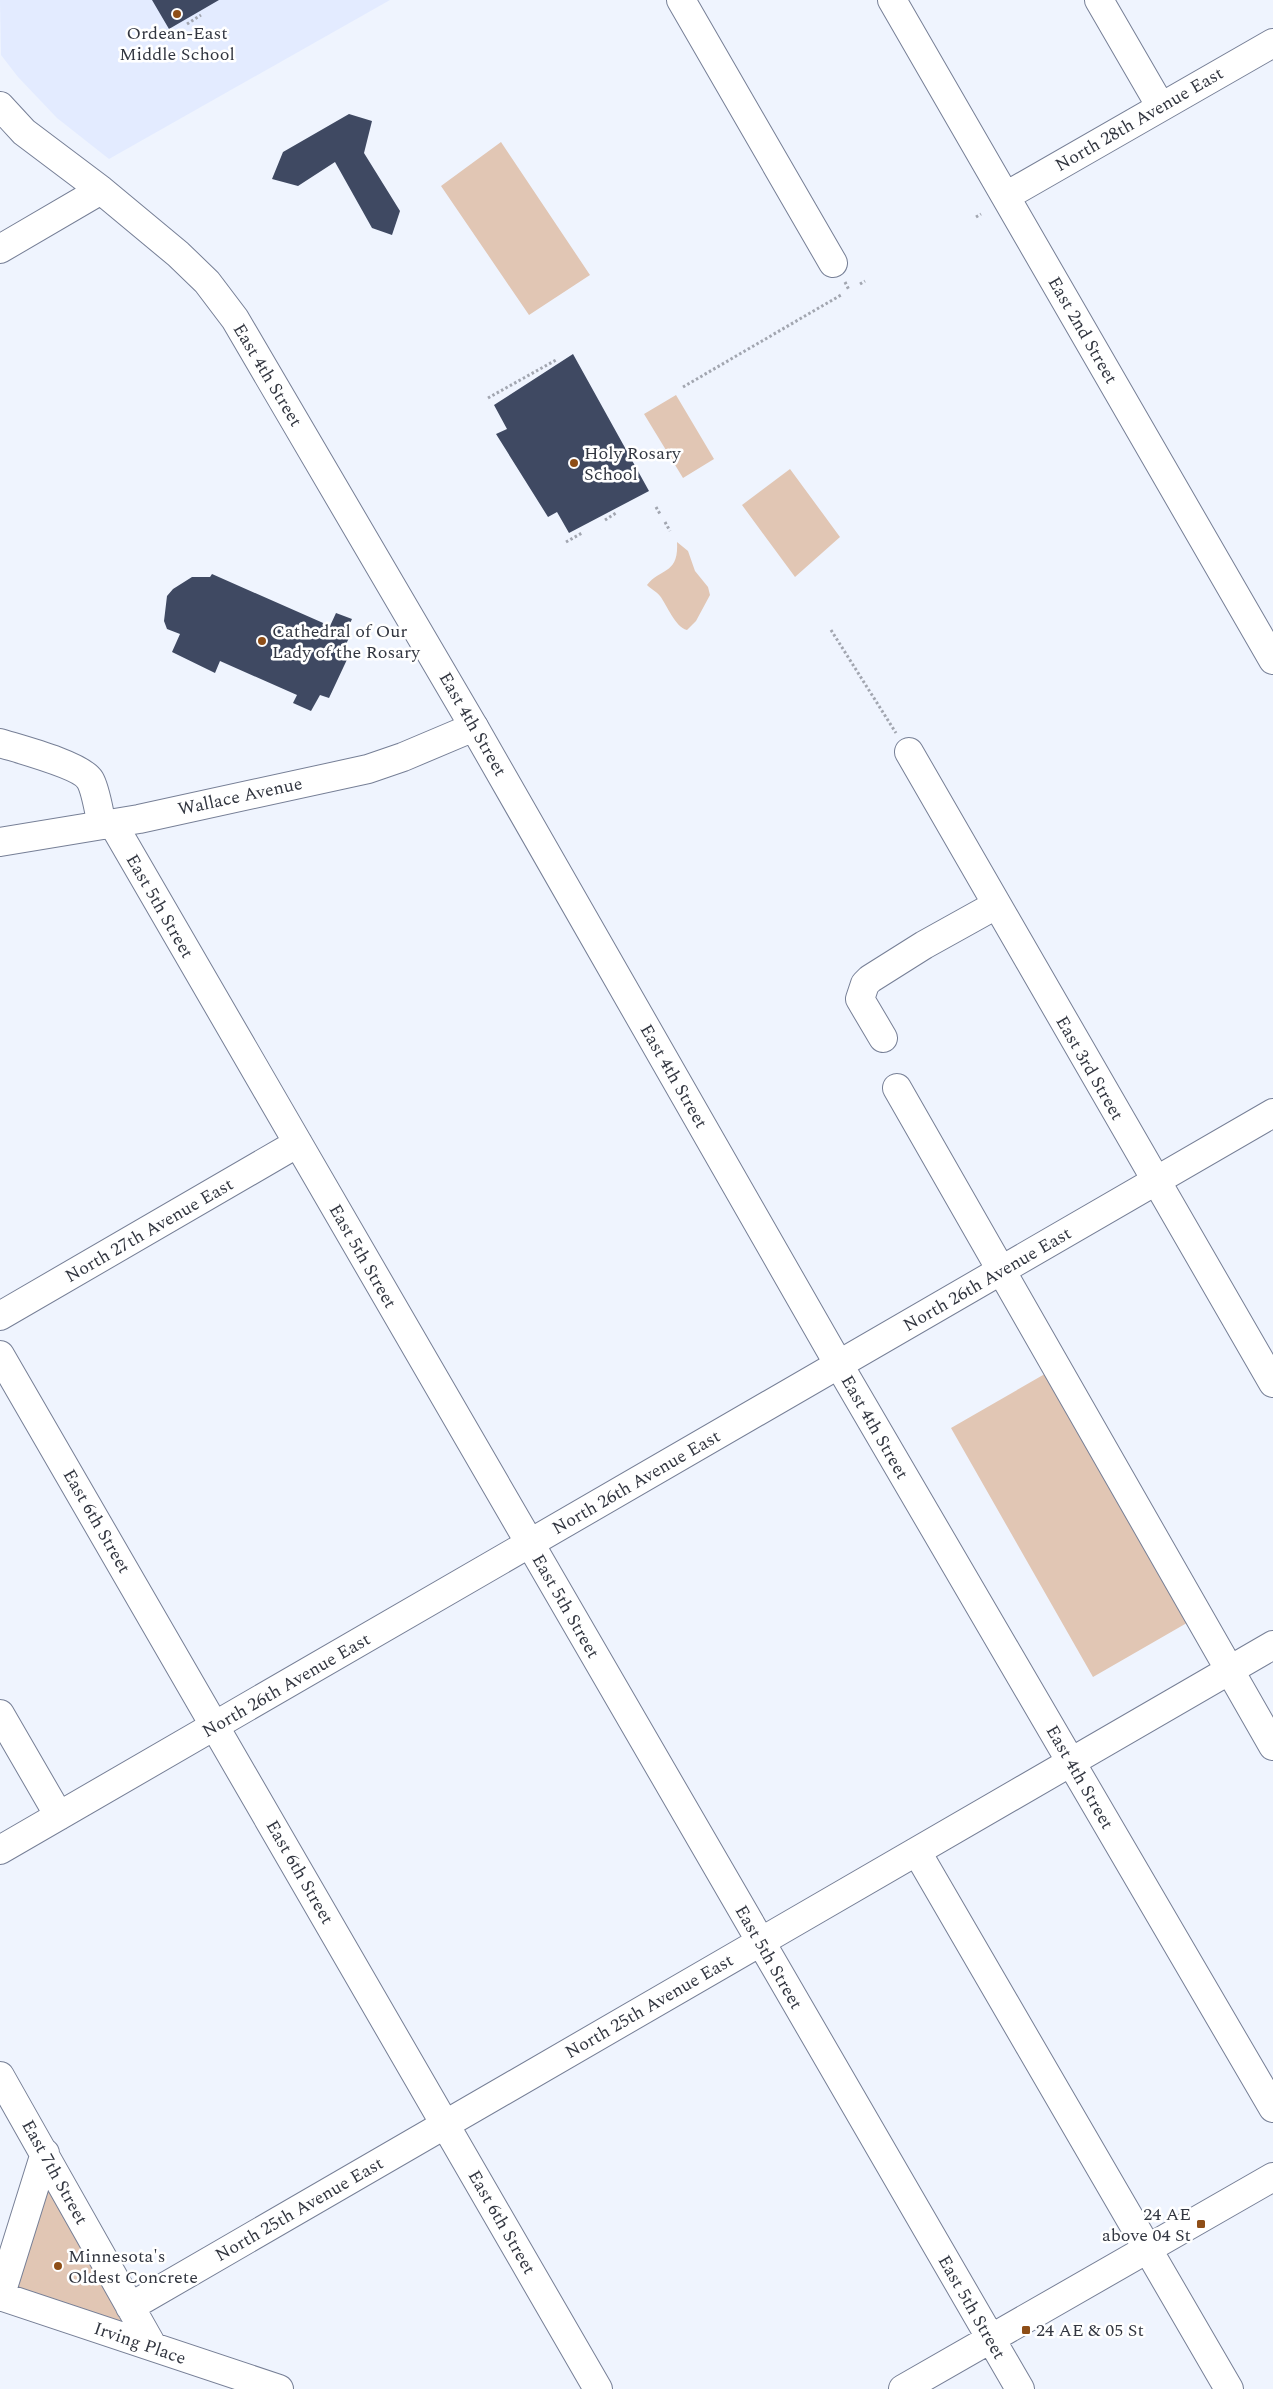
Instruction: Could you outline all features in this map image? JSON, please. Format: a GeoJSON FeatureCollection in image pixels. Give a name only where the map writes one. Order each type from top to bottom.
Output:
{"type":"FeatureCollection","features":[{"type":"Feature","properties":{"kind":"street"},"geometry":{"type":"LineString","coordinates":[[681,0],[833,263]]}},
{"type":"Feature","properties":{"kind":"street","name":"East 2nd Street"},"geometry":{"type":"LineString","coordinates":[[892,0],[1273,660]]}},
{"type":"Feature","properties":{"kind":"street"},"geometry":{"type":"LineString","coordinates":[[1099,0],[1161,107]]}},
{"type":"Feature","properties":{"kind":"street","name":"North 28th Avenue East"},"geometry":{"type":"LineString","coordinates":[[1006,196],[1273,43]]}},
{"type":"Feature","properties":{"kind":"street","name":"East 4th Street"},"geometry":{"type":"LineString","coordinates":[[0,106],[24,132],[101,190],[178,254],[207,282],[235,318],[474,727],[839,1365],[1273,2108]]}},
{"type":"Feature","properties":{"kind":"street"},"geometry":{"type":"LineString","coordinates":[[0,248],[101,190]]}},
{"type":"Feature","properties":{"kind":"street","name":"Wallace Avenue"},"geometry":{"type":"LineString","coordinates":[[0,842],[108,825],[368,769],[403,757],[474,727]]}},
{"type":"Feature","properties":{"kind":"street","name":"East 5th Street"},"geometry":{"type":"LineString","coordinates":[[0,743],[63,764],[85,775],[90,781],[108,825],[298,1144],[1020,2389]]}},
{"type":"Feature","properties":{"kind":"street","name":"East 3rd Street"},"geometry":{"type":"LineString","coordinates":[[909,752],[1155,1182],[1273,1383]]}},
{"type":"Feature","properties":{"kind":"street"},"geometry":{"type":"LineString","coordinates":[[883,1038],[860,999],[865,984],[924,944],[996,905]]}},
{"type":"Feature","properties":{"kind":"street"},"geometry":{"type":"LineString","coordinates":[[897,1088],[1000,1272],[1273,1746]]}},
{"type":"Feature","properties":{"kind":"street","name":"North 26th Avenue East"},"geometry":{"type":"LineString","coordinates":[[0,1850],[1273,1114]]}},
{"type":"Feature","properties":{"kind":"street","name":"North 27th Avenue East"},"geometry":{"type":"LineString","coordinates":[[0,1316],[298,1144]]}},
{"type":"Feature","properties":{"kind":"street","name":"East 6th Street"},"geometry":{"type":"LineString","coordinates":[[0,1355],[598,2389]]}},
{"type":"Feature","properties":{"kind":"street","name":"North 25th Avenue East"},"geometry":{"type":"LineString","coordinates":[[130,2307],[1273,1645]]}},
{"type":"Feature","properties":{"kind":"street"},"geometry":{"type":"LineString","coordinates":[[0,1714],[59,1816]]}},
{"type":"Feature","properties":{"kind":"street"},"geometry":{"type":"LineString","coordinates":[[918,1852],[1229,2389]]}},
{"type":"Feature","properties":{"kind":"street","name":"East 7th Street"},"geometry":{"type":"LineString","coordinates":[[0,2076],[153,2347]]}},
{"type":"Feature","properties":{"kind":"street"},"geometry":{"type":"LineString","coordinates":[[0,2296],[44,2153]]}},
{"type":"Feature","properties":{"kind":"street"},"geometry":{"type":"LineString","coordinates":[[903,2389],[1273,2177]]}},
{"type":"Feature","properties":{"kind":"street","name":"Irving Place"},"geometry":{"type":"LineString","coordinates":[[0,2296],[279,2389]]}},
{"type":"Feature","properties":{"kind":"path"},"geometry":{"type":"LineString","coordinates":[[187,24],[201,15]]}},
{"type":"Feature","properties":{"kind":"path"},"geometry":{"type":"LineString","coordinates":[[976,217],[981,214]]}},
{"type":"Feature","properties":{"kind":"path"},"geometry":{"type":"LineString","coordinates":[[860,284],[865,281]]}},
{"type":"Feature","properties":{"kind":"path"},"geometry":{"type":"LineString","coordinates":[[683,387],[841,295]]}},
{"type":"Feature","properties":{"kind":"path"},"geometry":{"type":"LineString","coordinates":[[488,398],[556,360]]}},
{"type":"Feature","properties":{"kind":"path"},"geometry":{"type":"LineString","coordinates":[[656,507],[660,514]]}},
{"type":"Feature","properties":{"kind":"path"},"geometry":{"type":"LineString","coordinates":[[605,520],[616,513]]}},
{"type":"Feature","properties":{"kind":"path"},"geometry":{"type":"LineString","coordinates":[[665,522],[670,531]]}},
{"type":"Feature","properties":{"kind":"path"},"geometry":{"type":"LineString","coordinates":[[566,542],[582,533]]}},
{"type":"Feature","properties":{"kind":"path"},"geometry":{"type":"LineString","coordinates":[[831,630],[909,752]]}},
{"type":"Feature","properties":{"kind":"shaded area"},"geometry":{"type":"Polygon","coordinates":[[[0,0],[390,0],[109,159],[57,118],[18,77],[1,55],[0,0]]]}},
{"type":"Feature","properties":{"kind":"shaded area"},"geometry":{"type":"Polygon","coordinates":[[[501,142],[590,275],[529,315],[441,186],[501,142]]]}},
{"type":"Feature","properties":{"kind":"shaded area"},"geometry":{"type":"Polygon","coordinates":[[[676,395],[714,459],[683,478],[644,414],[676,395]]]}},
{"type":"Feature","properties":{"kind":"shaded area"},"geometry":{"type":"Polygon","coordinates":[[[790,469],[840,537],[795,577],[742,505],[790,469]]]}},
{"type":"Feature","properties":{"kind":"shaded area"},"geometry":{"type":"Polygon","coordinates":[[[677,542],[688,551],[695,571],[708,587],[710,595],[696,621],[687,630],[679,625],[660,596],[647,585],[672,566],[677,553],[677,542]]]}},
{"type":"Feature","properties":{"kind":"shaded area"},"geometry":{"type":"Polygon","coordinates":[[[1050,1371],[1192,1620],[1093,1677],[951,1428],[1050,1371]]]}},
{"type":"Feature","properties":{"kind":"shaded area"},"geometry":{"type":"Polygon","coordinates":[[[45,2153],[153,2347],[1,2296],[45,2153]]]}},
{"type":"Feature","properties":{"kind":"building","name":"Ordean-East Middle School"},"geometry":{"type":"Polygon","coordinates":[[[152,0],[219,0],[169,29],[152,0]]]}},
{"type":"Feature","properties":{"kind":"building"},"geometry":{"type":"Polygon","coordinates":[[[349,114],[372,121],[364,153],[400,211],[392,235],[372,228],[335,162],[298,186],[272,179],[283,152],[349,114]]]}},
{"type":"Feature","properties":{"kind":"building","name":"Holy Rosary School"},"geometry":{"type":"Polygon","coordinates":[[[573,354],[649,491],[569,533],[557,512],[548,517],[496,434],[507,429],[494,405],[573,354]]]}},
{"type":"Feature","properties":{"kind":"building","name":"Cathedral of Our Lady of the Rosary"},"geometry":{"type":"Polygon","coordinates":[[[212,574],[330,626],[336,613],[352,619],[346,632],[351,634],[344,648],[351,651],[329,698],[320,695],[311,711],[293,703],[297,695],[220,661],[215,673],[172,652],[180,634],[167,629],[164,621],[167,596],[173,589],[192,577],[210,577],[212,574]]]}},
{"type":"Feature","properties":{"kind":"place","name":"Ordean-East Middle School"},"geometry":{"type":"Point","coordinates":[177,14]}},
{"type":"Feature","properties":{"kind":"place","name":"Holy Rosary School"},"geometry":{"type":"Point","coordinates":[574,463]}},
{"type":"Feature","properties":{"kind":"place","name":"Cathedral of Our Lady of the Rosary"},"geometry":{"type":"Point","coordinates":[262,641]}},
{"type":"Feature","properties":{"kind":"place","name":"24 AE above 04 St"},"geometry":{"type":"Point","coordinates":[1201,2224]}},
{"type":"Feature","properties":{"kind":"place","name":"Minnesota's Oldest Concrete"},"geometry":{"type":"Point","coordinates":[58,2266]}},
{"type":"Feature","properties":{"kind":"place","name":"24 AE & 05 St"},"geometry":{"type":"Point","coordinates":[1026,2330]}}]}
